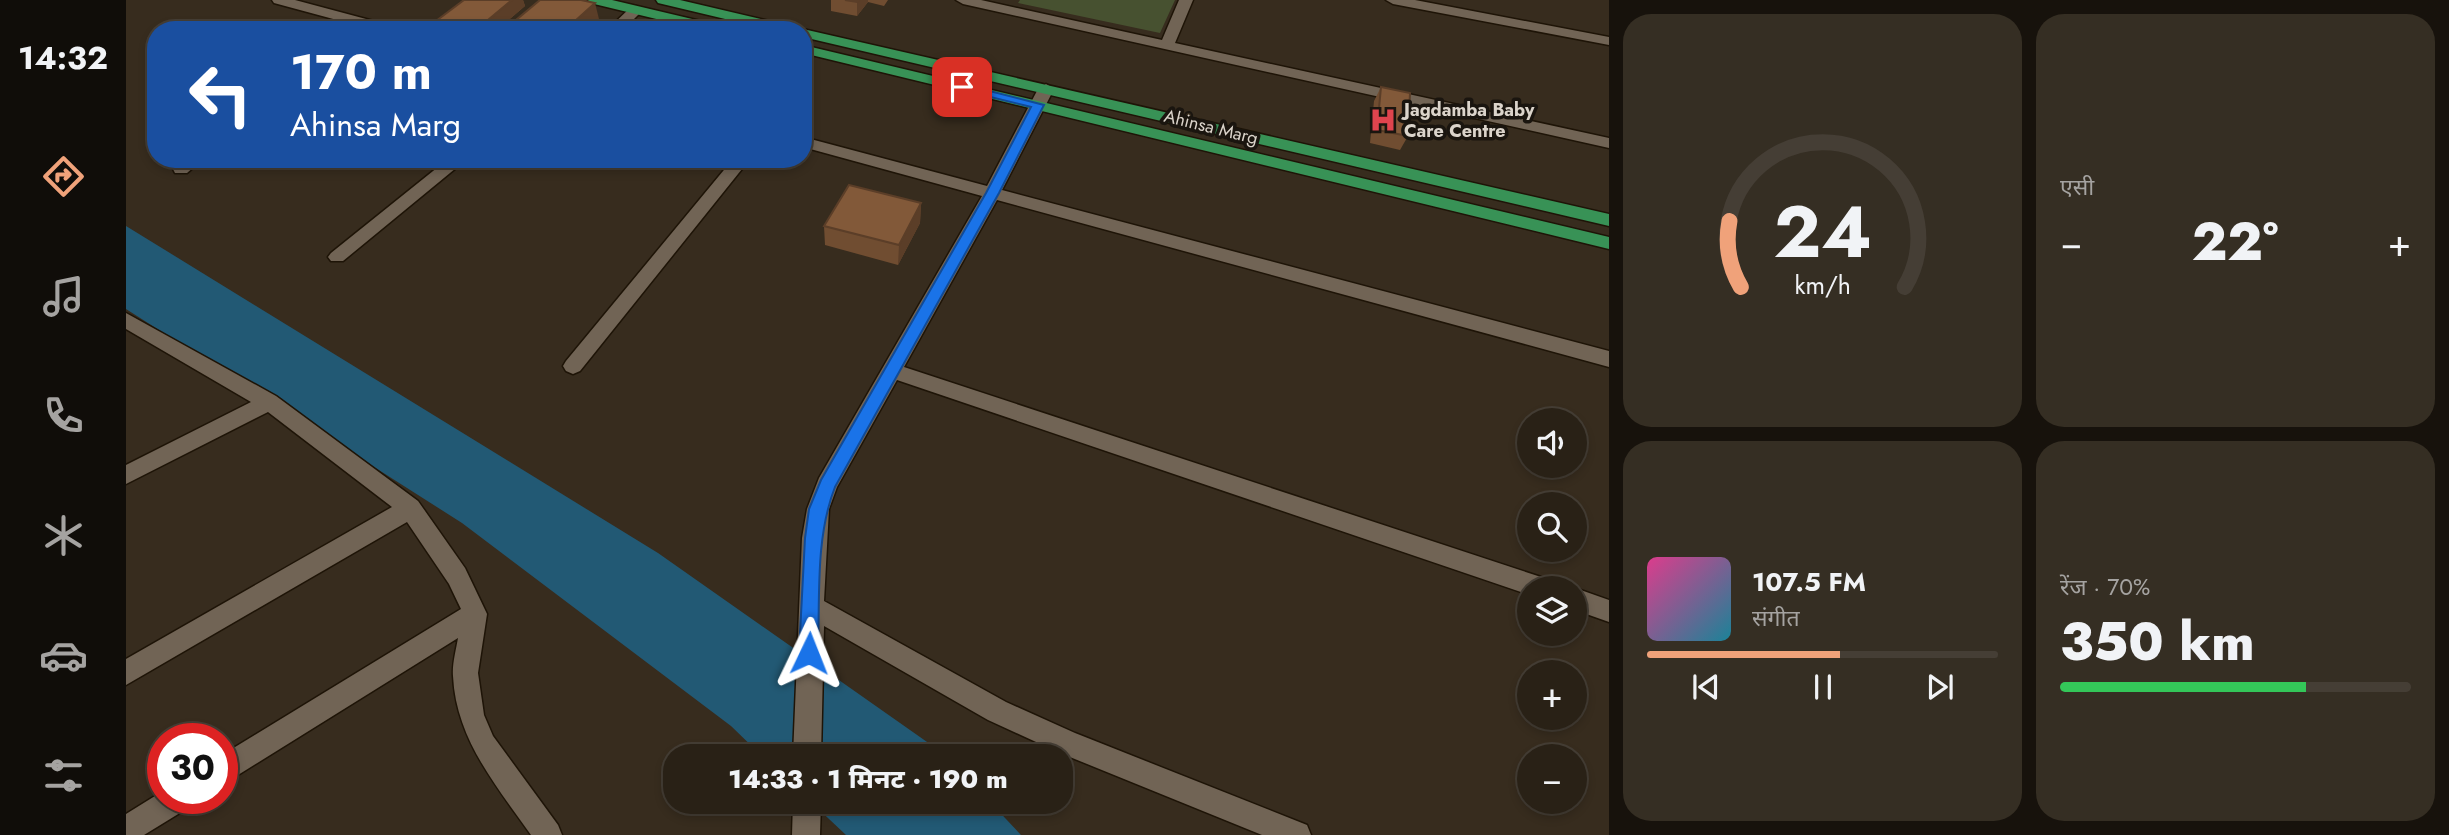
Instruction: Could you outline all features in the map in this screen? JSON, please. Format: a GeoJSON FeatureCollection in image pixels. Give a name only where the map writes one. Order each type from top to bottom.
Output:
{"type":"FeatureCollection","features":[{"type":"Feature","properties":{"kind":"highway"},"geometry":{"type":"LineString","coordinates":[[595,0],[683,21]]}},
{"type":"Feature","properties":{"kind":"highway"},"geometry":{"type":"LineString","coordinates":[[663,0],[752,21]]}},
{"type":"Feature","properties":{"kind":"highway","name":"Ahinsa Marg"},"geometry":{"type":"LineString","coordinates":[[812,35],[1609,243]]}},
{"type":"Feature","properties":{"kind":"highway","name":"Ahinsa Marg"},"geometry":{"type":"LineString","coordinates":[[812,51],[1042,97],[1609,220]]}},
{"type":"Feature","properties":{"kind":"street"},"geometry":{"type":"LineString","coordinates":[[279,0],[356,21]]}},
{"type":"Feature","properties":{"kind":"street"},"geometry":{"type":"LineString","coordinates":[[963,0],[1001,4],[1167,45],[1609,143]]}},
{"type":"Feature","properties":{"kind":"street"},"geometry":{"type":"LineString","coordinates":[[1167,45],[1186,0]]}},
{"type":"Feature","properties":{"kind":"street"},"geometry":{"type":"LineString","coordinates":[[1392,0],[1609,41]]}},
{"type":"Feature","properties":{"kind":"street"},"geometry":{"type":"LineString","coordinates":[[624,21],[636,10]]}},
{"type":"Feature","properties":{"kind":"street"},"geometry":{"type":"LineString","coordinates":[[807,744],[810,617],[818,509],[827,485],[992,193],[1042,97]]}},
{"type":"Feature","properties":{"kind":"street"},"geometry":{"type":"LineString","coordinates":[[812,144],[1609,359]]}},
{"type":"Feature","properties":{"kind":"street"},"geometry":{"type":"LineString","coordinates":[[337,257],[448,168]]}},
{"type":"Feature","properties":{"kind":"street"},"geometry":{"type":"LineString","coordinates":[[573,366],[735,168]]}},
{"type":"Feature","properties":{"kind":"street"},"geometry":{"type":"LineString","coordinates":[[126,320],[269,402],[410,508],[457,576],[475,614],[465,673],[471,716],[484,745],[548,835]]}},
{"type":"Feature","properties":{"kind":"street"},"geometry":{"type":"LineString","coordinates":[[892,371],[1517,580]]}},
{"type":"Feature","properties":{"kind":"street"},"geometry":{"type":"LineString","coordinates":[[126,475],[269,402]]}},
{"type":"Feature","properties":{"kind":"street"},"geometry":{"type":"LineString","coordinates":[[126,673],[410,508]]}},
{"type":"Feature","properties":{"kind":"street"},"geometry":{"type":"LineString","coordinates":[[1587,603],[1609,611]]}},
{"type":"Feature","properties":{"kind":"street"},"geometry":{"type":"LineString","coordinates":[[238,761],[475,614]]}},
{"type":"Feature","properties":{"kind":"street"},"geometry":{"type":"LineString","coordinates":[[810,617],[1069,744],[1297,835]]}},
{"type":"Feature","properties":{"kind":"street"},"geometry":{"type":"LineString","coordinates":[[126,830],[152,814]]}},
{"type":"Feature","properties":{"kind":"street"},"geometry":{"type":"LineString","coordinates":[[806,835],[807,814]]}},
{"type":"Feature","properties":{"kind":"green space"},"geometry":{"type":"Polygon","coordinates":[[[1020,0],[1175,0],[1160,33],[1018,3],[1020,0]]]}},
{"type":"Feature","properties":{"kind":"water"},"geometry":{"type":"Polygon","coordinates":[[[126,226],[658,553],[930,744],[750,744],[731,726],[462,523],[126,309],[126,226]]]}},
{"type":"Feature","properties":{"kind":"water"},"geometry":{"type":"Polygon","coordinates":[[[824,814],[1001,814],[1021,835],[846,835],[824,814]]]}},
{"type":"Feature","properties":{"kind":"building"},"geometry":{"type":"Polygon","coordinates":[[[464,0],[512,0],[487,21],[436,21],[464,0]]]}},
{"type":"Feature","properties":{"kind":"building"},"geometry":{"type":"Polygon","coordinates":[[[540,0],[581,0],[595,3],[575,21],[515,21],[540,0]]]}},
{"type":"Feature","properties":{"kind":"building"},"geometry":{"type":"Polygon","coordinates":[[[1381,87],[1410,93],[1408,136],[1377,130],[1381,87]]]}},
{"type":"Feature","properties":{"kind":"building"},"geometry":{"type":"Polygon","coordinates":[[[849,185],[921,203],[899,245],[824,226],[849,185]]]}},
{"type":"Feature","properties":{"kind":"place","name":"Jagdamba Baby Care Centre"},"geometry":{"type":"Point","coordinates":[1383,120]}},
{"type":"Feature","properties":{"kind":"route"},"geometry":{"type":"LineString","coordinates":[[809,653],[814,538],[818,509],[827,485],[992,193],[1038,105],[962,87]]}}]}
